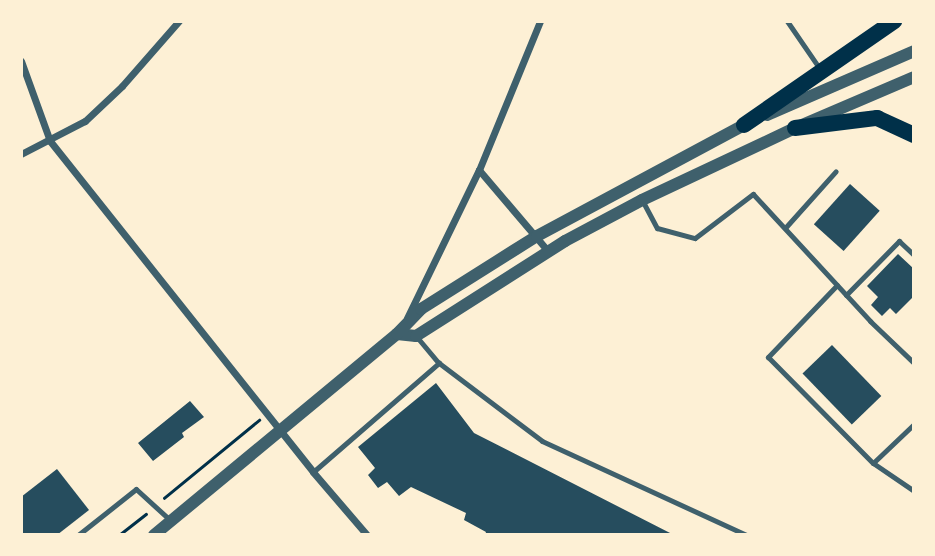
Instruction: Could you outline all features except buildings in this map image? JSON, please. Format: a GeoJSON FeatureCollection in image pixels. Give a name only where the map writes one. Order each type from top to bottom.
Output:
{"type":"FeatureCollection","features":[{"type":"Feature","properties":{"kind":"highway"},"geometry":{"type":"LineString","coordinates":[[744,125],[894,21]]}},
{"type":"Feature","properties":{"kind":"highway"},"geometry":{"type":"LineString","coordinates":[[795,128],[877,118],[914,135]]}},
{"type":"Feature","properties":{"kind":"street"},"geometry":{"type":"LineString","coordinates":[[21,154],[85,121],[122,86],[179,21]]}},
{"type":"Feature","properties":{"kind":"street"},"geometry":{"type":"LineString","coordinates":[[397,334],[420,294],[479,170],[540,21]]}},
{"type":"Feature","properties":{"kind":"street"},"geometry":{"type":"LineString","coordinates":[[155,535],[279,429],[397,334],[421,309],[537,236],[744,125],[914,51]]}},
{"type":"Feature","properties":{"kind":"street"},"geometry":{"type":"LineString","coordinates":[[21,61],[50,141],[313,472],[367,535]]}},
{"type":"Feature","properties":{"kind":"street"},"geometry":{"type":"LineString","coordinates":[[397,334],[416,336],[548,251],[642,200],[795,128],[914,77]]}},
{"type":"Feature","properties":{"kind":"street"},"geometry":{"type":"LineString","coordinates":[[479,170],[548,251]]}},
{"type":"Feature","properties":{"kind":"lane"},"geometry":{"type":"LineString","coordinates":[[787,21],[822,71]]}},
{"type":"Feature","properties":{"kind":"lane"},"geometry":{"type":"LineString","coordinates":[[785,228],[836,171]]}},
{"type":"Feature","properties":{"kind":"lane"},"geometry":{"type":"LineString","coordinates":[[642,200],[656,228],[695,238],[753,194],[836,285],[914,363]]}},
{"type":"Feature","properties":{"kind":"lane"},"geometry":{"type":"LineString","coordinates":[[846,295],[899,240],[914,255]]}},
{"type":"Feature","properties":{"kind":"lane"},"geometry":{"type":"LineString","coordinates":[[836,285],[768,357],[873,463],[914,491]]}},
{"type":"Feature","properties":{"kind":"lane"},"geometry":{"type":"LineString","coordinates":[[416,336],[439,363],[542,441],[746,535]]}},
{"type":"Feature","properties":{"kind":"lane"},"geometry":{"type":"LineString","coordinates":[[313,472],[439,363]]}},
{"type":"Feature","properties":{"kind":"lane"},"geometry":{"type":"LineString","coordinates":[[873,463],[914,424]]}},
{"type":"Feature","properties":{"kind":"lane"},"geometry":{"type":"LineString","coordinates":[[78,535],[136,489],[172,521]]}},
{"type":"Feature","properties":{"kind":"path"},"geometry":{"type":"LineString","coordinates":[[119,535],[255,424],[265,411]]}}]}
